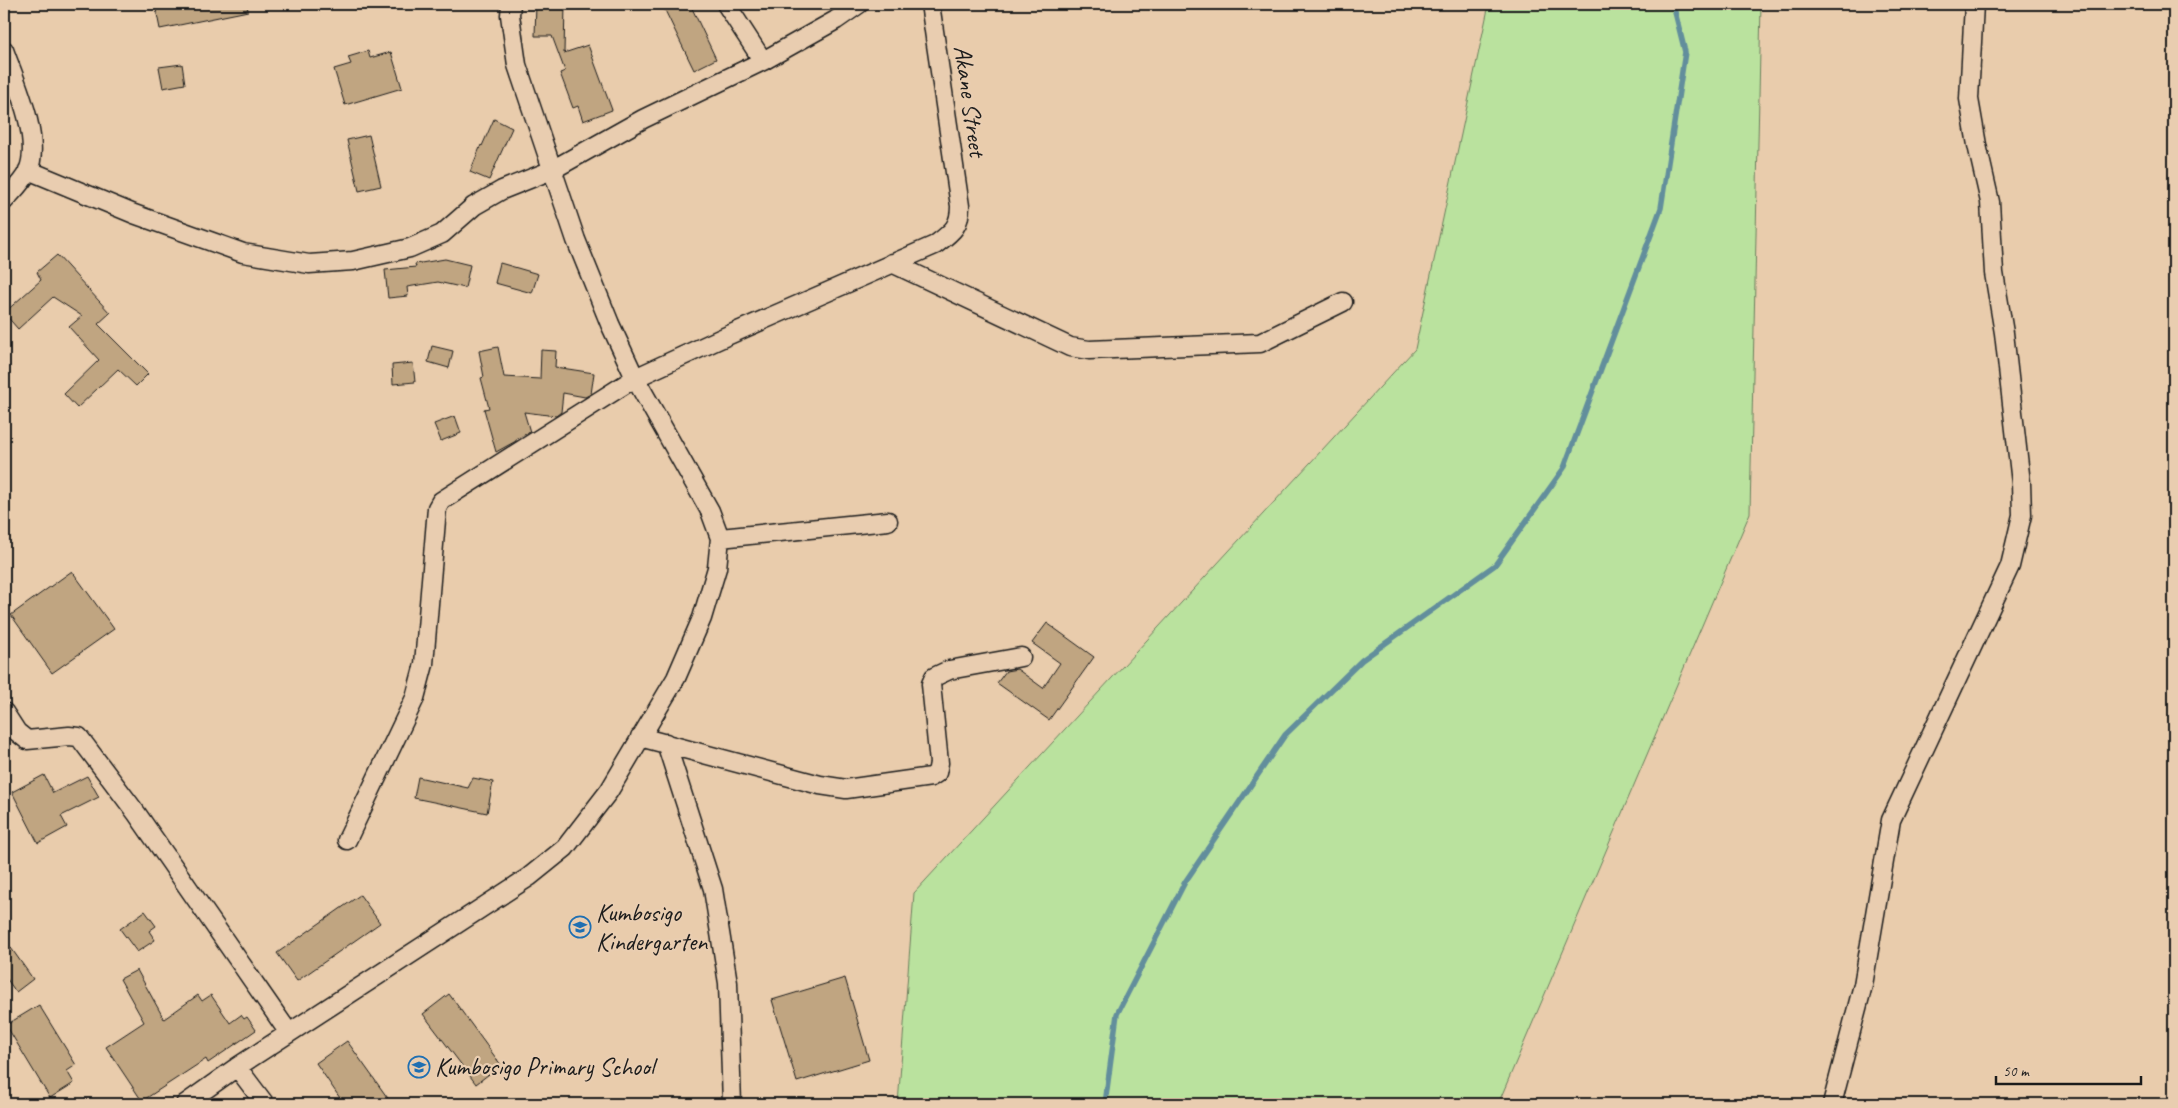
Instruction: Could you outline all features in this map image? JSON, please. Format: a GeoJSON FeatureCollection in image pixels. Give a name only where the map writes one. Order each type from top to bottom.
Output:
{"type":"FeatureCollection","features":[{"type":"Feature","properties":{"kind":"street"},"geometry":{"type":"LineString","coordinates":[[185,1104],[289,1033],[529,877],[565,848],[609,791],[676,678],[702,618],[717,568],[720,538],[710,511],[635,378],[588,272],[517,65],[510,15],[511,4]]}},
{"type":"Feature","properties":{"kind":"street"},"geometry":{"type":"LineString","coordinates":[[726,4],[763,61]]}},
{"type":"Feature","properties":{"kind":"street"},"geometry":{"type":"LineString","coordinates":[[28,170],[134,214],[243,253],[310,264],[353,261],[410,248],[442,234],[474,206],[502,190],[552,170],[643,119],[763,61],[836,20],[860,4]]}},
{"type":"Feature","properties":{"kind":"street","name":"Akane Street"},"geometry":{"type":"LineString","coordinates":[[892,263],[935,244],[954,230],[960,220],[960,206],[930,4]]}},
{"type":"Feature","properties":{"kind":"street"},"geometry":{"type":"LineString","coordinates":[[1832,1104],[1862,985],[1891,820],[2010,566],[2022,515],[2021,483],[2005,343],[1994,273],[1990,202],[1977,146],[1969,99],[1974,4]]}},
{"type":"Feature","properties":{"kind":"street"},"geometry":{"type":"LineString","coordinates":[[4,50],[27,115],[32,142],[28,170],[4,201]]}},
{"type":"Feature","properties":{"kind":"street"},"geometry":{"type":"LineString","coordinates":[[347,840],[415,698],[424,664],[437,508],[441,501],[635,378],[892,263],[1070,347],[1089,350],[1260,343],[1343,302]]}},
{"type":"Feature","properties":{"kind":"street"},"geometry":{"type":"LineString","coordinates":[[720,538],[888,520]]}},
{"type":"Feature","properties":{"kind":"street"},"geometry":{"type":"LineString","coordinates":[[640,737],[820,784],[846,789],[931,777],[937,773],[939,763],[931,684],[934,677],[949,670],[1021,657]]}},
{"type":"Feature","properties":{"kind":"street"},"geometry":{"type":"LineString","coordinates":[[4,712],[17,732],[28,740],[69,736],[80,737],[137,814],[289,1033]]}},
{"type":"Feature","properties":{"kind":"street"},"geometry":{"type":"LineString","coordinates":[[666,743],[713,889],[728,983],[732,1104]]}},
{"type":"Feature","properties":{"kind":"street"},"geometry":{"type":"LineString","coordinates":[[237,1068],[265,1104]]}},
{"type":"Feature","properties":{"kind":"green space"},"geometry":{"type":"Polygon","coordinates":[[[1489,4],[1761,4],[1750,513],[1498,1104],[898,1104],[914,893],[1415,349],[1489,4]]]}},
{"type":"Feature","properties":{"kind":"building"},"geometry":{"type":"Polygon","coordinates":[[[155,4],[247,4],[248,11],[160,29],[155,4]]]}},
{"type":"Feature","properties":{"kind":"building"},"geometry":{"type":"Polygon","coordinates":[[[536,4],[565,4],[564,53],[588,45],[612,110],[583,121],[578,106],[573,108],[560,73],[565,71],[552,36],[535,36],[536,4]]]}},
{"type":"Feature","properties":{"kind":"building"},"geometry":{"type":"Polygon","coordinates":[[[662,4],[690,4],[716,59],[694,70],[662,4]]]}},
{"type":"Feature","properties":{"kind":"building"},"geometry":{"type":"Polygon","coordinates":[[[368,51],[370,58],[391,52],[402,88],[345,105],[334,69],[351,64],[348,57],[368,51]]]}},
{"type":"Feature","properties":{"kind":"building"},"geometry":{"type":"Polygon","coordinates":[[[182,64],[185,84],[163,88],[159,67],[182,64]]]}},
{"type":"Feature","properties":{"kind":"building"},"geometry":{"type":"Polygon","coordinates":[[[494,119],[512,128],[489,180],[470,172],[494,119]]]}},
{"type":"Feature","properties":{"kind":"building"},"geometry":{"type":"Polygon","coordinates":[[[369,135],[381,186],[359,191],[347,140],[369,135]]]}},
{"type":"Feature","properties":{"kind":"building"},"geometry":{"type":"Polygon","coordinates":[[[57,255],[110,313],[98,324],[148,374],[136,386],[118,369],[77,408],[64,394],[99,360],[69,327],[82,316],[53,297],[18,329],[4,313],[41,280],[37,272],[57,255]]]}},
{"type":"Feature","properties":{"kind":"building"},"geometry":{"type":"Polygon","coordinates":[[[445,259],[470,265],[465,288],[438,282],[407,287],[408,296],[388,298],[385,270],[416,267],[415,264],[445,259]]]}},
{"type":"Feature","properties":{"kind":"building"},"geometry":{"type":"Polygon","coordinates":[[[500,263],[538,274],[532,293],[495,283],[500,263]]]}},
{"type":"Feature","properties":{"kind":"building"},"geometry":{"type":"Polygon","coordinates":[[[432,346],[453,351],[449,368],[428,362],[432,346]]]}},
{"type":"Feature","properties":{"kind":"building"},"geometry":{"type":"Polygon","coordinates":[[[498,347],[504,377],[540,379],[541,350],[556,351],[555,367],[594,373],[591,394],[585,397],[563,393],[561,412],[556,416],[524,412],[530,432],[496,452],[484,409],[489,408],[481,378],[484,377],[479,351],[498,347]]]}},
{"type":"Feature","properties":{"kind":"building"},"geometry":{"type":"Polygon","coordinates":[[[413,363],[415,382],[393,384],[392,365],[413,363]]]}},
{"type":"Feature","properties":{"kind":"building"},"geometry":{"type":"Polygon","coordinates":[[[455,416],[461,433],[441,441],[434,424],[455,416]]]}},
{"type":"Feature","properties":{"kind":"building"},"geometry":{"type":"Polygon","coordinates":[[[72,571],[114,629],[52,673],[11,615],[72,571]]]}},
{"type":"Feature","properties":{"kind":"building"},"geometry":{"type":"Polygon","coordinates":[[[1047,623],[1094,657],[1049,720],[997,683],[1006,671],[1017,669],[1043,688],[1060,663],[1032,643],[1047,623]]]}},
{"type":"Feature","properties":{"kind":"building"},"geometry":{"type":"Polygon","coordinates":[[[44,775],[53,793],[87,776],[99,797],[61,816],[67,827],[38,843],[12,792],[44,775]]]}},
{"type":"Feature","properties":{"kind":"building"},"geometry":{"type":"Polygon","coordinates":[[[418,777],[468,788],[473,778],[493,782],[487,813],[414,798],[418,777]]]}},
{"type":"Feature","properties":{"kind":"building"},"geometry":{"type":"Polygon","coordinates":[[[360,895],[380,923],[297,981],[277,953],[360,895]]]}},
{"type":"Feature","properties":{"kind":"building"},"geometry":{"type":"Polygon","coordinates":[[[145,911],[156,926],[149,931],[155,940],[137,952],[120,929],[145,911]]]}},
{"type":"Feature","properties":{"kind":"building"},"geometry":{"type":"Polygon","coordinates":[[[4,938],[33,979],[16,992],[4,975],[4,938]]]}},
{"type":"Feature","properties":{"kind":"building"},"geometry":{"type":"Polygon","coordinates":[[[137,970],[164,1019],[198,995],[202,1001],[211,995],[230,1023],[241,1015],[244,1019],[247,1017],[256,1030],[208,1063],[206,1059],[142,1101],[106,1047],[144,1022],[120,979],[137,970]]]}},
{"type":"Feature","properties":{"kind":"building"},"geometry":{"type":"Polygon","coordinates":[[[845,978],[869,1060],[797,1082],[772,1000],[845,978]]]}},
{"type":"Feature","properties":{"kind":"building"},"geometry":{"type":"Polygon","coordinates":[[[449,994],[501,1065],[476,1084],[423,1014],[449,994]]]}},
{"type":"Feature","properties":{"kind":"building"},"geometry":{"type":"Polygon","coordinates":[[[39,1005],[76,1065],[67,1071],[74,1083],[50,1098],[6,1025],[39,1005]]]}},
{"type":"Feature","properties":{"kind":"building"},"geometry":{"type":"Polygon","coordinates":[[[347,1041],[392,1104],[344,1104],[316,1063],[347,1041]]]}},
{"type":"Feature","properties":{"kind":"waterway"},"geometry":{"type":"LineString","coordinates":[[1105,1104],[1117,1014],[1185,882],[1285,735],[1362,660],[1495,565],[1564,468],[1661,208],[1685,52],[1673,4]]}},
{"type":"Feature","properties":{"kind":"place","name":"Kumbosigo Kindergarten"},"geometry":{"type":"Point","coordinates":[580,927]}},
{"type":"Feature","properties":{"kind":"place","name":"Kumbosigo Primary School"},"geometry":{"type":"Point","coordinates":[419,1067]}}]}
